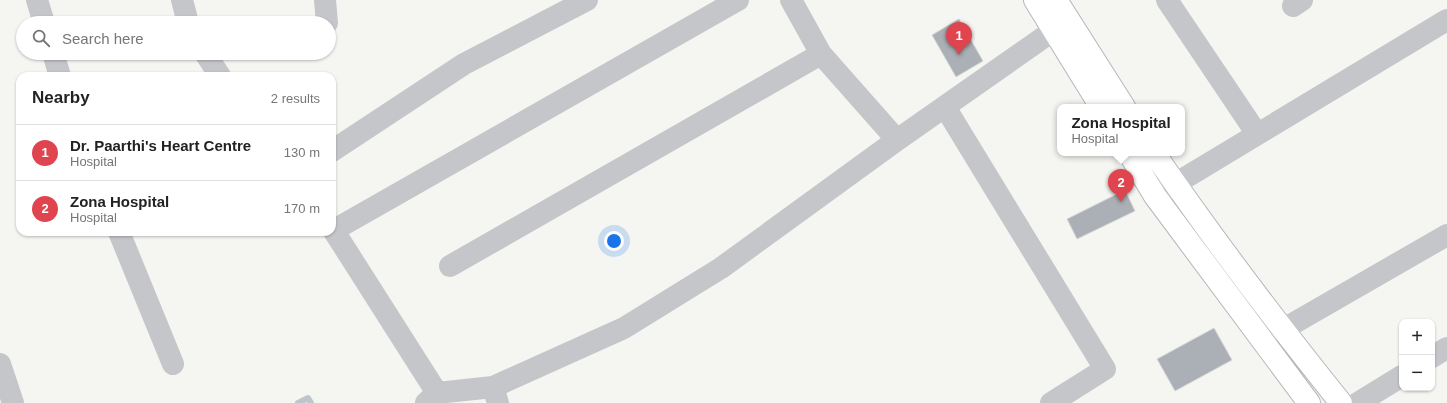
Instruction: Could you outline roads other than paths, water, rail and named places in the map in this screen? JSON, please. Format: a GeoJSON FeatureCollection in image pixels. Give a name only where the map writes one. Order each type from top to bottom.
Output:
{"type":"FeatureCollection","features":[{"type":"Feature","properties":{"kind":"highway"},"geometry":{"type":"LineString","coordinates":[[1035,0],[1099,104]]}},
{"type":"Feature","properties":{"kind":"highway"},"geometry":{"type":"LineString","coordinates":[[1056,0],[1122,104]]}},
{"type":"Feature","properties":{"kind":"highway"},"geometry":{"type":"LineString","coordinates":[[1131,156],[1155,196],[1309,403]]}},
{"type":"Feature","properties":{"kind":"highway"},"geometry":{"type":"LineString","coordinates":[[1156,156],[1282,330],[1341,403]]}},
{"type":"Feature","properties":{"kind":"street"},"geometry":{"type":"LineString","coordinates":[[36,0],[42,16]]}},
{"type":"Feature","properties":{"kind":"street"},"geometry":{"type":"LineString","coordinates":[[182,0],[186,16]]}},
{"type":"Feature","properties":{"kind":"street"},"geometry":{"type":"LineString","coordinates":[[325,0],[326,16]]}},
{"type":"Feature","properties":{"kind":"street"},"geometry":{"type":"LineString","coordinates":[[336,148],[464,64],[586,0]]}},
{"type":"Feature","properties":{"kind":"street"},"geometry":{"type":"LineString","coordinates":[[336,227],[738,0]]}},
{"type":"Feature","properties":{"kind":"street"},"geometry":{"type":"LineString","coordinates":[[791,0],[822,54],[897,140]]}},
{"type":"Feature","properties":{"kind":"street"},"geometry":{"type":"LineString","coordinates":[[1167,0],[1257,134]]}},
{"type":"Feature","properties":{"kind":"street"},"geometry":{"type":"LineString","coordinates":[[1155,196],[1447,20]]}},
{"type":"Feature","properties":{"kind":"street"},"geometry":{"type":"LineString","coordinates":[[336,234],[431,398],[495,395],[631,324],[721,268],[897,140],[1054,30]]}},
{"type":"Feature","properties":{"kind":"street"},"geometry":{"type":"LineString","coordinates":[[450,266],[822,54]]}},
{"type":"Feature","properties":{"kind":"street"},"geometry":{"type":"LineString","coordinates":[[55,60],[59,72]]}},
{"type":"Feature","properties":{"kind":"street"},"geometry":{"type":"LineString","coordinates":[[210,60],[217,72]]}},
{"type":"Feature","properties":{"kind":"street"},"geometry":{"type":"LineString","coordinates":[[945,107],[1105,369],[1051,403]]}},
{"type":"Feature","properties":{"kind":"street"},"geometry":{"type":"LineString","coordinates":[[1282,330],[1447,235]]}},
{"type":"Feature","properties":{"kind":"street"},"geometry":{"type":"LineString","coordinates":[[121,236],[173,364]]}},
{"type":"Feature","properties":{"kind":"street"},"geometry":{"type":"LineString","coordinates":[[1435,355],[1447,348]]}},
{"type":"Feature","properties":{"kind":"street"},"geometry":{"type":"LineString","coordinates":[[0,364],[14,403]]}},
{"type":"Feature","properties":{"kind":"street"},"geometry":{"type":"LineString","coordinates":[[1358,403],[1399,378]]}},
{"type":"Feature","properties":{"kind":"waterway"},"geometry":{"type":"LineString","coordinates":[[298,403],[308,398],[311,403]]}},
{"type":"Feature","properties":{"kind":"place","name":"Dr. Paarthi's Heart Centre"},"geometry":{"type":"Point","coordinates":[959,55]}},
{"type":"Feature","properties":{"kind":"place","name":"Zona Hospital"},"geometry":{"type":"Point","coordinates":[1121,202]}}]}
